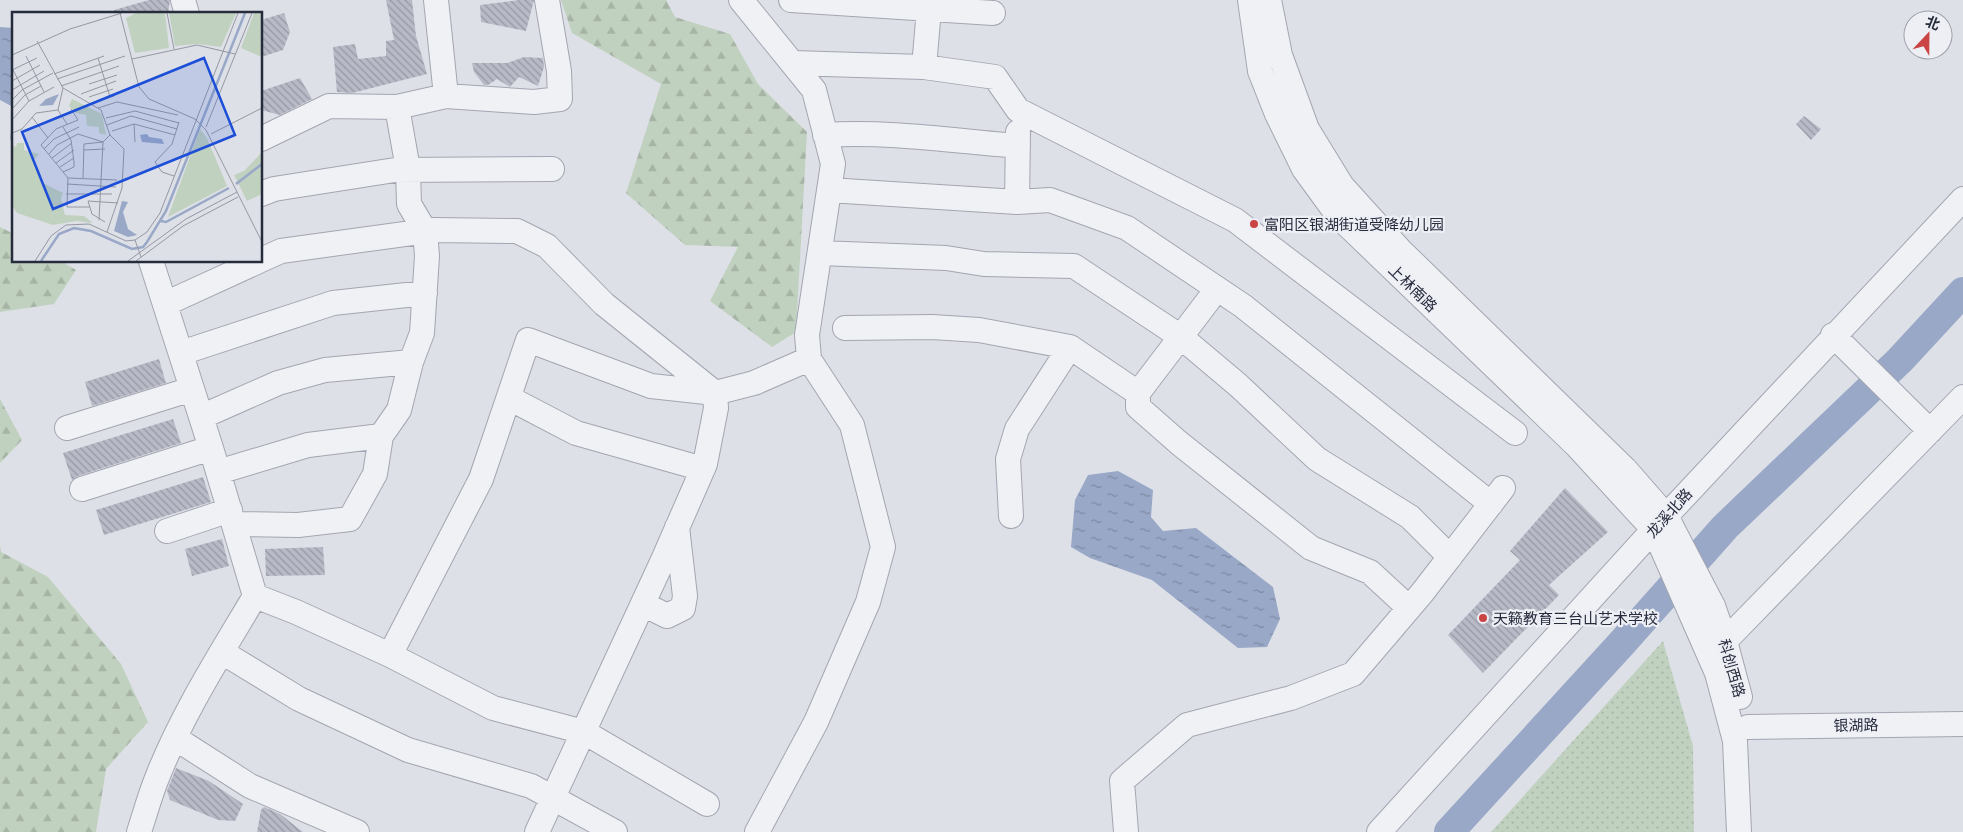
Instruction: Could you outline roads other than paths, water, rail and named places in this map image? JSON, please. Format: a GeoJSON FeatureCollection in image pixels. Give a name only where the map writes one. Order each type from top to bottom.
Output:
{"type":"FeatureCollection","features":[{"type":"Feature","properties":{"kind":"street"},"geometry":{"type":"LineString","coordinates":[[436,0],[446,96]]}},
{"type":"Feature","properties":{"kind":"street"},"geometry":{"type":"LineString","coordinates":[[262,139],[329,106],[398,107],[446,96],[534,102],[560,99],[559,71],[547,0]]}},
{"type":"Feature","properties":{"kind":"street"},"geometry":{"type":"LineString","coordinates":[[741,0],[814,90],[833,164],[807,335],[809,359],[852,425],[883,547],[868,602],[816,722],[757,832]]}},
{"type":"Feature","properties":{"kind":"street"},"geometry":{"type":"LineString","coordinates":[[791,0],[944,7],[993,12]]}},
{"type":"Feature","properties":{"kind":"street","name":"上林南路"},"geometry":{"type":"LineString","coordinates":[[1250,0],[1260,72],[1276,114],[1304,169],[1339,217],[1660,523]]}},
{"type":"Feature","properties":{"kind":"street","name":"上林南路"},"geometry":{"type":"LineString","coordinates":[[1269,0],[1280,55],[1307,128],[1342,186],[1400,250],[1625,469],[1660,523]]}},
{"type":"Feature","properties":{"kind":"street"},"geometry":{"type":"LineString","coordinates":[[924,67],[944,7]]}},
{"type":"Feature","properties":{"kind":"street"},"geometry":{"type":"LineString","coordinates":[[792,63],[924,67],[995,77],[1018,110],[1235,220],[1516,433]]}},
{"type":"Feature","properties":{"kind":"street"},"geometry":{"type":"LineString","coordinates":[[167,532],[232,517],[298,525],[350,519],[376,474],[381,436],[399,410],[411,362],[422,333],[425,293],[427,256],[425,231],[409,204],[408,169],[398,107]]}},
{"type":"Feature","properties":{"kind":"street"},"geometry":{"type":"LineString","coordinates":[[1017,202],[1018,110]]}},
{"type":"Feature","properties":{"kind":"street"},"geometry":{"type":"LineString","coordinates":[[825,135],[878,135],[1018,146]]}},
{"type":"Feature","properties":{"kind":"street"},"geometry":{"type":"LineString","coordinates":[[262,194],[274,189],[408,169],[552,169]]}},
{"type":"Feature","properties":{"kind":"street"},"geometry":{"type":"LineString","coordinates":[[829,190],[1017,202],[1050,200],[1127,228],[1251,313],[1497,496],[1409,608],[1352,674],[1291,698],[1187,725],[1122,781],[1126,832]]}},
{"type":"Feature","properties":{"kind":"street","name":"龙溪北路"},"geometry":{"type":"LineString","coordinates":[[1379,832],[1660,523],[1963,199]]}},
{"type":"Feature","properties":{"kind":"street"},"geometry":{"type":"LineString","coordinates":[[262,260],[281,252],[425,231],[517,231],[547,246],[604,304],[715,393],[716,408],[703,469],[643,604],[537,832]]}},
{"type":"Feature","properties":{"kind":"street"},"geometry":{"type":"LineString","coordinates":[[820,253],[946,258],[984,264],[1074,266],[1181,337],[1238,385],[1317,459],[1410,517],[1450,557]]}},
{"type":"Feature","properties":{"kind":"street"},"geometry":{"type":"LineString","coordinates":[[139,832],[157,777],[175,738],[255,596],[212,448],[151,262]]}},
{"type":"Feature","properties":{"kind":"street"},"geometry":{"type":"LineString","coordinates":[[165,304],[258,262]]}},
{"type":"Feature","properties":{"kind":"street"},"geometry":{"type":"LineString","coordinates":[[1217,289],[1138,394],[1138,407],[1179,443],[1311,548],[1370,572],[1409,608]]}},
{"type":"Feature","properties":{"kind":"street"},"geometry":{"type":"LineString","coordinates":[[181,353],[333,303],[425,293]]}},
{"type":"Feature","properties":{"kind":"street"},"geometry":{"type":"LineString","coordinates":[[845,328],[979,330],[1070,347],[1138,394]]}},
{"type":"Feature","properties":{"kind":"street"},"geometry":{"type":"LineString","coordinates":[[1833,336],[1927,428]]}},
{"type":"Feature","properties":{"kind":"street"},"geometry":{"type":"LineString","coordinates":[[390,655],[481,479],[528,340],[651,386],[715,393],[754,383],[809,359]]}},
{"type":"Feature","properties":{"kind":"street"},"geometry":{"type":"LineString","coordinates":[[1010,516],[1008,459],[1018,430],[1070,347]]}},
{"type":"Feature","properties":{"kind":"street"},"geometry":{"type":"LineString","coordinates":[[201,417],[278,384],[325,370],[411,362]]}},
{"type":"Feature","properties":{"kind":"street"},"geometry":{"type":"LineString","coordinates":[[67,428],[192,389]]}},
{"type":"Feature","properties":{"kind":"street"},"geometry":{"type":"LineString","coordinates":[[1726,641],[1927,428],[1963,397]]}},
{"type":"Feature","properties":{"kind":"street"},"geometry":{"type":"LineString","coordinates":[[509,398],[576,433],[703,469]]}},
{"type":"Feature","properties":{"kind":"street"},"geometry":{"type":"LineString","coordinates":[[218,472],[308,445],[381,436]]}},
{"type":"Feature","properties":{"kind":"street"},"geometry":{"type":"LineString","coordinates":[[82,489],[212,448]]}},
{"type":"Feature","properties":{"kind":"street","name":"科创西路"},"geometry":{"type":"LineString","coordinates":[[1660,523],[1673,547],[1713,606],[1726,641],[1748,727],[1754,832]]}},
{"type":"Feature","properties":{"kind":"street"},"geometry":{"type":"LineString","coordinates":[[643,604],[667,616],[683,608],[685,596],[677,527]]}},
{"type":"Feature","properties":{"kind":"street","name":"科创西路"},"geometry":{"type":"LineString","coordinates":[[1673,547],[1694,623],[1717,673],[1735,741],[1739,832]]}},
{"type":"Feature","properties":{"kind":"street"},"geometry":{"type":"LineString","coordinates":[[255,596],[296,612],[390,655],[493,708],[584,732],[707,804]]}},
{"type":"Feature","properties":{"kind":"street"},"geometry":{"type":"LineString","coordinates":[[222,652],[299,699],[408,750],[531,786],[554,796],[615,832]]}},
{"type":"Feature","properties":{"kind":"street","name":"银湖路"},"geometry":{"type":"LineString","coordinates":[[1748,727],[1963,724]]}},
{"type":"Feature","properties":{"kind":"street"},"geometry":{"type":"LineString","coordinates":[[175,738],[250,786],[357,832]]}},
{"type":"Feature","properties":{"kind":"water"},"geometry":{"type":"Polygon","coordinates":[[[0,27],[12,28],[12,106],[0,100],[0,27]]]}},
{"type":"Feature","properties":{"kind":"water"},"geometry":{"type":"Polygon","coordinates":[[[12,118],[12,138],[10,140],[12,118]]]}},
{"type":"Feature","properties":{"kind":"water"},"geometry":{"type":"Polygon","coordinates":[[[1118,471],[1153,490],[1151,517],[1163,531],[1196,528],[1273,587],[1280,619],[1267,647],[1238,648],[1152,580],[1090,558],[1071,547],[1075,500],[1088,475],[1118,471]]]}},
{"type":"Feature","properties":{"kind":"waterway"},"geometry":{"type":"LineString","coordinates":[[1449,832],[1725,527],[1900,360],[1963,292]]}},
{"type":"Feature","properties":{"kind":"place","name":"富阳区银湖街道受降幼儿园"},"geometry":{"type":"Point","coordinates":[1254,224]}},
{"type":"Feature","properties":{"kind":"place","name":"天籁教育三台山艺术学校"},"geometry":{"type":"Point","coordinates":[1483,618]}}]}
